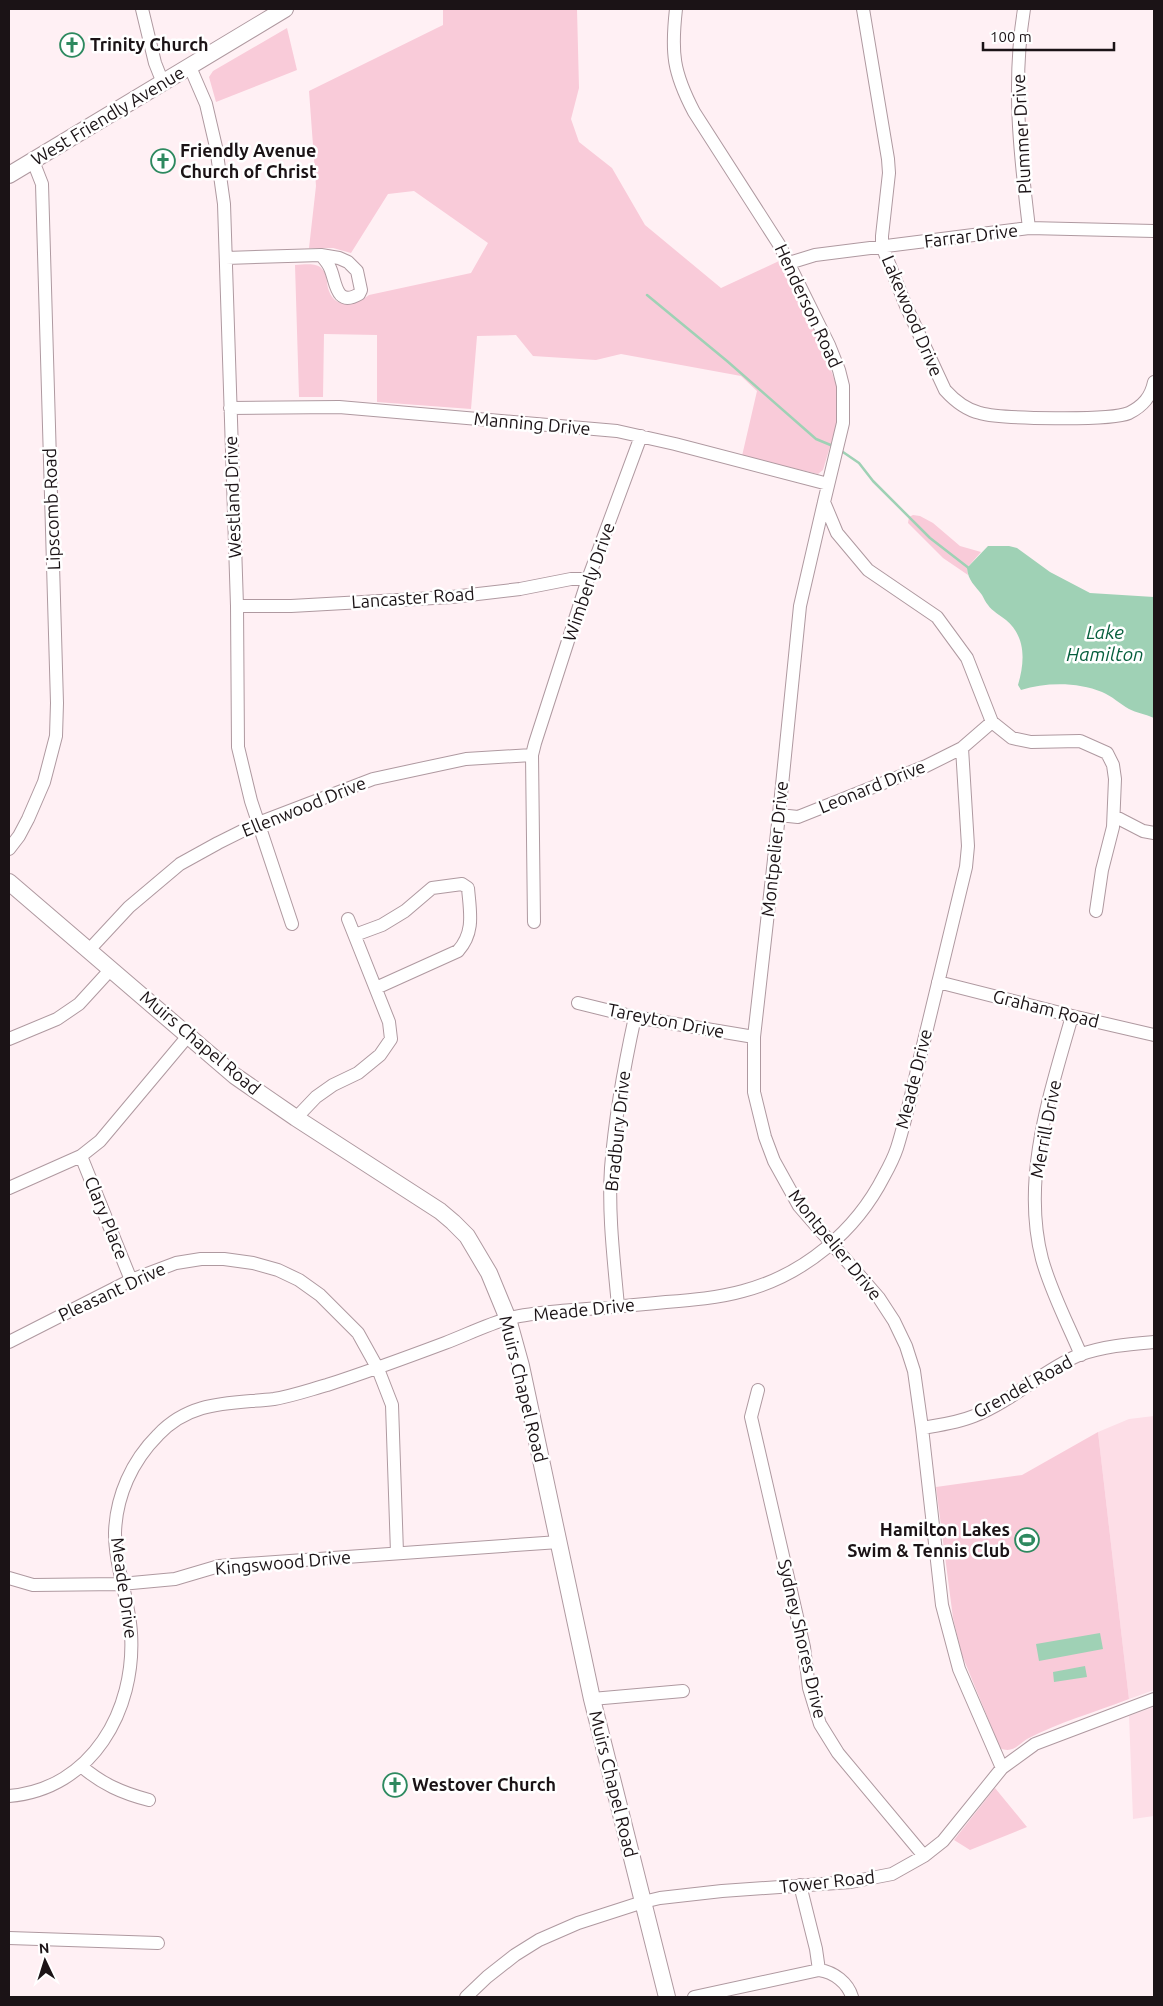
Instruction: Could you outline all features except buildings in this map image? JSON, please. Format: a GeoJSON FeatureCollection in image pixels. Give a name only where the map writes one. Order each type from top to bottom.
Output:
{"type":"FeatureCollection","features":[{"type":"Feature","properties":{"kind":"main road","name":"West Friendly Avenue"},"geometry":{"type":"LineString","coordinates":[[9,175],[190,67],[278,11]]}},
{"type":"Feature","properties":{"kind":"main road","name":"Muirs Chapel Road"},"geometry":{"type":"LineString","coordinates":[[9,882],[235,1076],[440,1212],[467,1236],[478,1252],[508,1319],[521,1366],[592,1699],[668,1997]]}},
{"type":"Feature","properties":{"kind":"street"},"geometry":{"type":"LineString","coordinates":[[142,9],[155,63],[163,83]]}},
{"type":"Feature","properties":{"kind":"street","name":"Henderson Road"},"geometry":{"type":"LineString","coordinates":[[676,9],[672,41],[674,60],[683,91],[694,112],[780,246],[839,370],[843,386],[843,423],[824,502]]}},
{"type":"Feature","properties":{"kind":"street","name":"Lakewood Drive"},"geometry":{"type":"LineString","coordinates":[[863,9],[888,166],[882,246],[906,306],[945,390],[951,397],[978,413],[997,417],[1109,417],[1127,413],[1144,404],[1154,382]]}},
{"type":"Feature","properties":{"kind":"street","name":"Plummer Drive"},"geometry":{"type":"LineString","coordinates":[[1024,9],[1019,45],[1016,96],[1019,148],[1029,228]]}},
{"type":"Feature","properties":{"kind":"street","name":"Westland Drive"},"geometry":{"type":"LineString","coordinates":[[190,67],[206,104],[216,147],[224,204],[237,606],[238,747],[258,824],[292,924]]}},
{"type":"Feature","properties":{"kind":"street","name":"Lipscomb Road"},"geometry":{"type":"LineString","coordinates":[[9,848],[19,836],[44,782],[56,736],[55,622],[42,184],[33,161]]}},
{"type":"Feature","properties":{"kind":"street","name":"Farrar Drive"},"geometry":{"type":"LineString","coordinates":[[789,263],[815,255],[1029,228],[1154,231]]}},
{"type":"Feature","properties":{"kind":"street"},"geometry":{"type":"LineString","coordinates":[[226,258],[321,255]]}},
{"type":"Feature","properties":{"kind":"street","name":"Manning Drive"},"geometry":{"type":"LineString","coordinates":[[230,408],[339,407],[617,431],[828,484]]}},
{"type":"Feature","properties":{"kind":"street","name":"Wimberly Drive"},"geometry":{"type":"LineString","coordinates":[[532,755],[588,580],[641,436]]}},
{"type":"Feature","properties":{"kind":"street"},"geometry":{"type":"LineString","coordinates":[[824,502],[836,534],[868,570],[937,617],[953,636],[967,658],[992,722],[1012,738],[1031,742],[1080,741],[1106,753],[1113,765],[1114,816],[1102,870],[1096,911]]}},
{"type":"Feature","properties":{"kind":"street","name":"Montpelier Drive"},"geometry":{"type":"LineString","coordinates":[[824,502],[800,606],[754,1037],[754,1092],[765,1137],[774,1160],[799,1206],[879,1298],[894,1321],[906,1346],[914,1371],[922,1428],[942,1605],[959,1669],[1002,1768]]}},
{"type":"Feature","properties":{"kind":"street","name":"Lancaster Road"},"geometry":{"type":"LineString","coordinates":[[237,606],[291,606],[452,597],[520,589],[571,578],[588,580]]}},
{"type":"Feature","properties":{"kind":"street"},"geometry":{"type":"LineString","coordinates":[[962,748],[992,722]]}},
{"type":"Feature","properties":{"kind":"street","name":"Leonard Drive"},"geometry":{"type":"LineString","coordinates":[[779,815],[798,817],[926,766],[962,748]]}},
{"type":"Feature","properties":{"kind":"street","name":"Meade Drive"},"geometry":{"type":"LineString","coordinates":[[9,1796],[22,1795],[46,1787],[82,1766],[101,1744],[113,1726],[126,1690],[131,1667],[131,1638],[126,1598],[121,1584],[115,1532],[124,1489],[130,1472],[141,1453],[169,1424],[209,1405],[278,1398],[378,1369],[508,1319],[552,1312],[706,1299],[742,1292],[788,1274],[831,1244],[858,1219],[874,1196],[896,1151],[966,866],[968,846],[962,748]]}},
{"type":"Feature","properties":{"kind":"street"},"geometry":{"type":"LineString","coordinates":[[532,755],[534,922]]}},
{"type":"Feature","properties":{"kind":"street","name":"Ellenwood Drive"},"geometry":{"type":"LineString","coordinates":[[89,950],[129,907],[180,864],[258,824],[382,776],[466,759],[532,755]]}},
{"type":"Feature","properties":{"kind":"street"},"geometry":{"type":"LineString","coordinates":[[1114,816],[1143,831],[1154,833]]}},
{"type":"Feature","properties":{"kind":"street"},"geometry":{"type":"LineString","coordinates":[[354,935],[382,925],[405,912],[432,888],[462,884],[468,888],[470,930],[466,942],[458,951],[376,988]]}},
{"type":"Feature","properties":{"kind":"street"},"geometry":{"type":"LineString","coordinates":[[296,1118],[316,1097],[333,1085],[358,1073],[380,1055],[391,1040],[389,1022],[348,919]]}},
{"type":"Feature","properties":{"kind":"street"},"geometry":{"type":"LineString","coordinates":[[9,1039],[57,1019],[79,1004],[110,969]]}},
{"type":"Feature","properties":{"kind":"street","name":"Graham Road"},"geometry":{"type":"LineString","coordinates":[[938,982],[1154,1035]]}},
{"type":"Feature","properties":{"kind":"street","name":"Tareyton Drive"},"geometry":{"type":"LineString","coordinates":[[578,1003],[635,1017],[754,1037]]}},
{"type":"Feature","properties":{"kind":"street","name":"Merrill Drive"},"geometry":{"type":"LineString","coordinates":[[1072,1016],[1040,1138],[1034,1202],[1036,1232],[1042,1261],[1081,1354]]}},
{"type":"Feature","properties":{"kind":"street","name":"Bradbury Drive"},"geometry":{"type":"LineString","coordinates":[[618,1306],[611,1220],[611,1170],[620,1088],[635,1017]]}},
{"type":"Feature","properties":{"kind":"street"},"geometry":{"type":"LineString","coordinates":[[9,1188],[82,1156],[100,1141],[188,1036]]}},
{"type":"Feature","properties":{"kind":"street","name":"Clary Place"},"geometry":{"type":"LineString","coordinates":[[82,1156],[131,1280]]}},
{"type":"Feature","properties":{"kind":"street","name":"Pleasant Drive"},"geometry":{"type":"LineString","coordinates":[[9,1342],[131,1280],[176,1263],[201,1259],[254,1262],[299,1280],[320,1294],[358,1334],[378,1369],[392,1405],[395,1447],[397,1553]]}},
{"type":"Feature","properties":{"kind":"street","name":"Grendel Road"},"geometry":{"type":"LineString","coordinates":[[922,1428],[952,1423],[974,1416],[998,1404],[1050,1370],[1081,1354],[1120,1345],[1154,1342]]}},
{"type":"Feature","properties":{"kind":"street","name":"Sydney Shores Drive"},"geometry":{"type":"LineString","coordinates":[[758,1390],[751,1417],[804,1647],[809,1688],[820,1724],[838,1753],[924,1856]]}},
{"type":"Feature","properties":{"kind":"street","name":"Kingswood Drive"},"geometry":{"type":"LineString","coordinates":[[9,1578],[33,1585],[121,1584],[175,1579],[219,1566],[559,1542]]}},
{"type":"Feature","properties":{"kind":"street"},"geometry":{"type":"LineString","coordinates":[[592,1699],[683,1691]]}},
{"type":"Feature","properties":{"kind":"street","name":"Tower Road"},"geometry":{"type":"LineString","coordinates":[[466,1997],[514,1955],[539,1940],[578,1923],[643,1902],[660,1898],[722,1891],[851,1882],[892,1874],[924,1856],[943,1842],[1002,1768],[1035,1744],[1154,1699]]}},
{"type":"Feature","properties":{"kind":"street"},"geometry":{"type":"LineString","coordinates":[[82,1766],[103,1783],[116,1790],[149,1800]]}},
{"type":"Feature","properties":{"kind":"street"},"geometry":{"type":"LineString","coordinates":[[800,1885],[816,1949],[819,1970]]}},
{"type":"Feature","properties":{"kind":"street"},"geometry":{"type":"LineString","coordinates":[[9,1938],[158,1943]]}},
{"type":"Feature","properties":{"kind":"street"},"geometry":{"type":"LineString","coordinates":[[694,1997],[819,1970],[826,1971],[839,1978],[850,1988],[852,1997]]}},
{"type":"Feature","properties":{"kind":"shaded area"},"geometry":{"type":"Polygon","coordinates":[[[443,9],[577,9],[579,88],[571,119],[579,142],[612,168],[645,225],[721,288],[779,261],[821,343],[836,384],[838,403],[837,423],[823,470],[818,474],[742,456],[757,391],[741,376],[621,354],[596,360],[533,356],[516,335],[477,336],[471,409],[377,402],[377,335],[324,334],[323,397],[299,397],[295,265],[317,265],[324,271],[332,297],[337,301],[347,304],[359,301],[369,295],[471,273],[488,243],[414,191],[388,194],[351,253],[333,248],[309,248],[316,186],[309,91],[443,25],[443,9]]]}},
{"type":"Feature","properties":{"kind":"shaded area"},"geometry":{"type":"Polygon","coordinates":[[[287,28],[297,70],[216,102],[209,77],[213,71],[287,28]]]}},
{"type":"Feature","properties":{"kind":"shaded area"},"geometry":{"type":"Polygon","coordinates":[[[913,515],[920,516],[933,523],[960,546],[981,552],[967,568],[968,575],[943,558],[908,523],[909,517],[913,515]]]}},
{"type":"Feature","properties":{"kind":"shaded area"},"geometry":{"type":"Polygon","coordinates":[[[1154,1416],[1154,1690],[1129,1699],[1098,1432],[1129,1419],[1154,1416]]]}},
{"type":"Feature","properties":{"kind":"shaded area","name":"Hamilton Lakes Swim & Tennis Club"},"geometry":{"type":"Polygon","coordinates":[[[1098,1432],[1129,1699],[1052,1727],[1027,1739],[1015,1748],[1004,1750],[1000,1748],[962,1655],[953,1618],[936,1487],[1022,1475],[1098,1432]]]}},
{"type":"Feature","properties":{"kind":"shaded area"},"geometry":{"type":"Polygon","coordinates":[[[1154,1707],[1154,1816],[1133,1819],[1129,1716],[1154,1707]]]}},
{"type":"Feature","properties":{"kind":"shaded area"},"geometry":{"type":"Polygon","coordinates":[[[995,1788],[1027,1827],[970,1850],[954,1840],[995,1788]]]}},
{"type":"Feature","properties":{"kind":"water","name":"Lake Hamilton"},"geometry":{"type":"Polygon","coordinates":[[[988,546],[1017,548],[1050,572],[1090,593],[1154,597],[1154,718],[1129,709],[1102,692],[1083,686],[1051,684],[1021,690],[1018,685],[1023,658],[1017,634],[1006,620],[987,604],[970,580],[967,568],[988,546]]]}},
{"type":"Feature","properties":{"kind":"water"},"geometry":{"type":"Polygon","coordinates":[[[1100,1633],[1103,1649],[1039,1661],[1036,1644],[1100,1633]]]}},
{"type":"Feature","properties":{"kind":"water"},"geometry":{"type":"Polygon","coordinates":[[[1085,1666],[1087,1677],[1054,1682],[1053,1672],[1085,1666]]]}},
{"type":"Feature","properties":{"kind":"waterway"},"geometry":{"type":"LineString","coordinates":[[647,295],[727,361],[816,439],[833,446]]}},
{"type":"Feature","properties":{"kind":"waterway"},"geometry":{"type":"LineString","coordinates":[[840,450],[859,463],[873,481],[930,538],[970,569]]}},
{"type":"Feature","properties":{"kind":"place","name":"Trinity Church"},"geometry":{"type":"Point","coordinates":[72,45]}},
{"type":"Feature","properties":{"kind":"place","name":"Friendly Avenue Church of Christ"},"geometry":{"type":"Point","coordinates":[163,161]}},
{"type":"Feature","properties":{"kind":"place","name":"Hamilton Lakes Swim & Tennis Club"},"geometry":{"type":"Point","coordinates":[1027,1540]}},
{"type":"Feature","properties":{"kind":"place","name":"Westover Church"},"geometry":{"type":"Point","coordinates":[395,1785]}}]}
